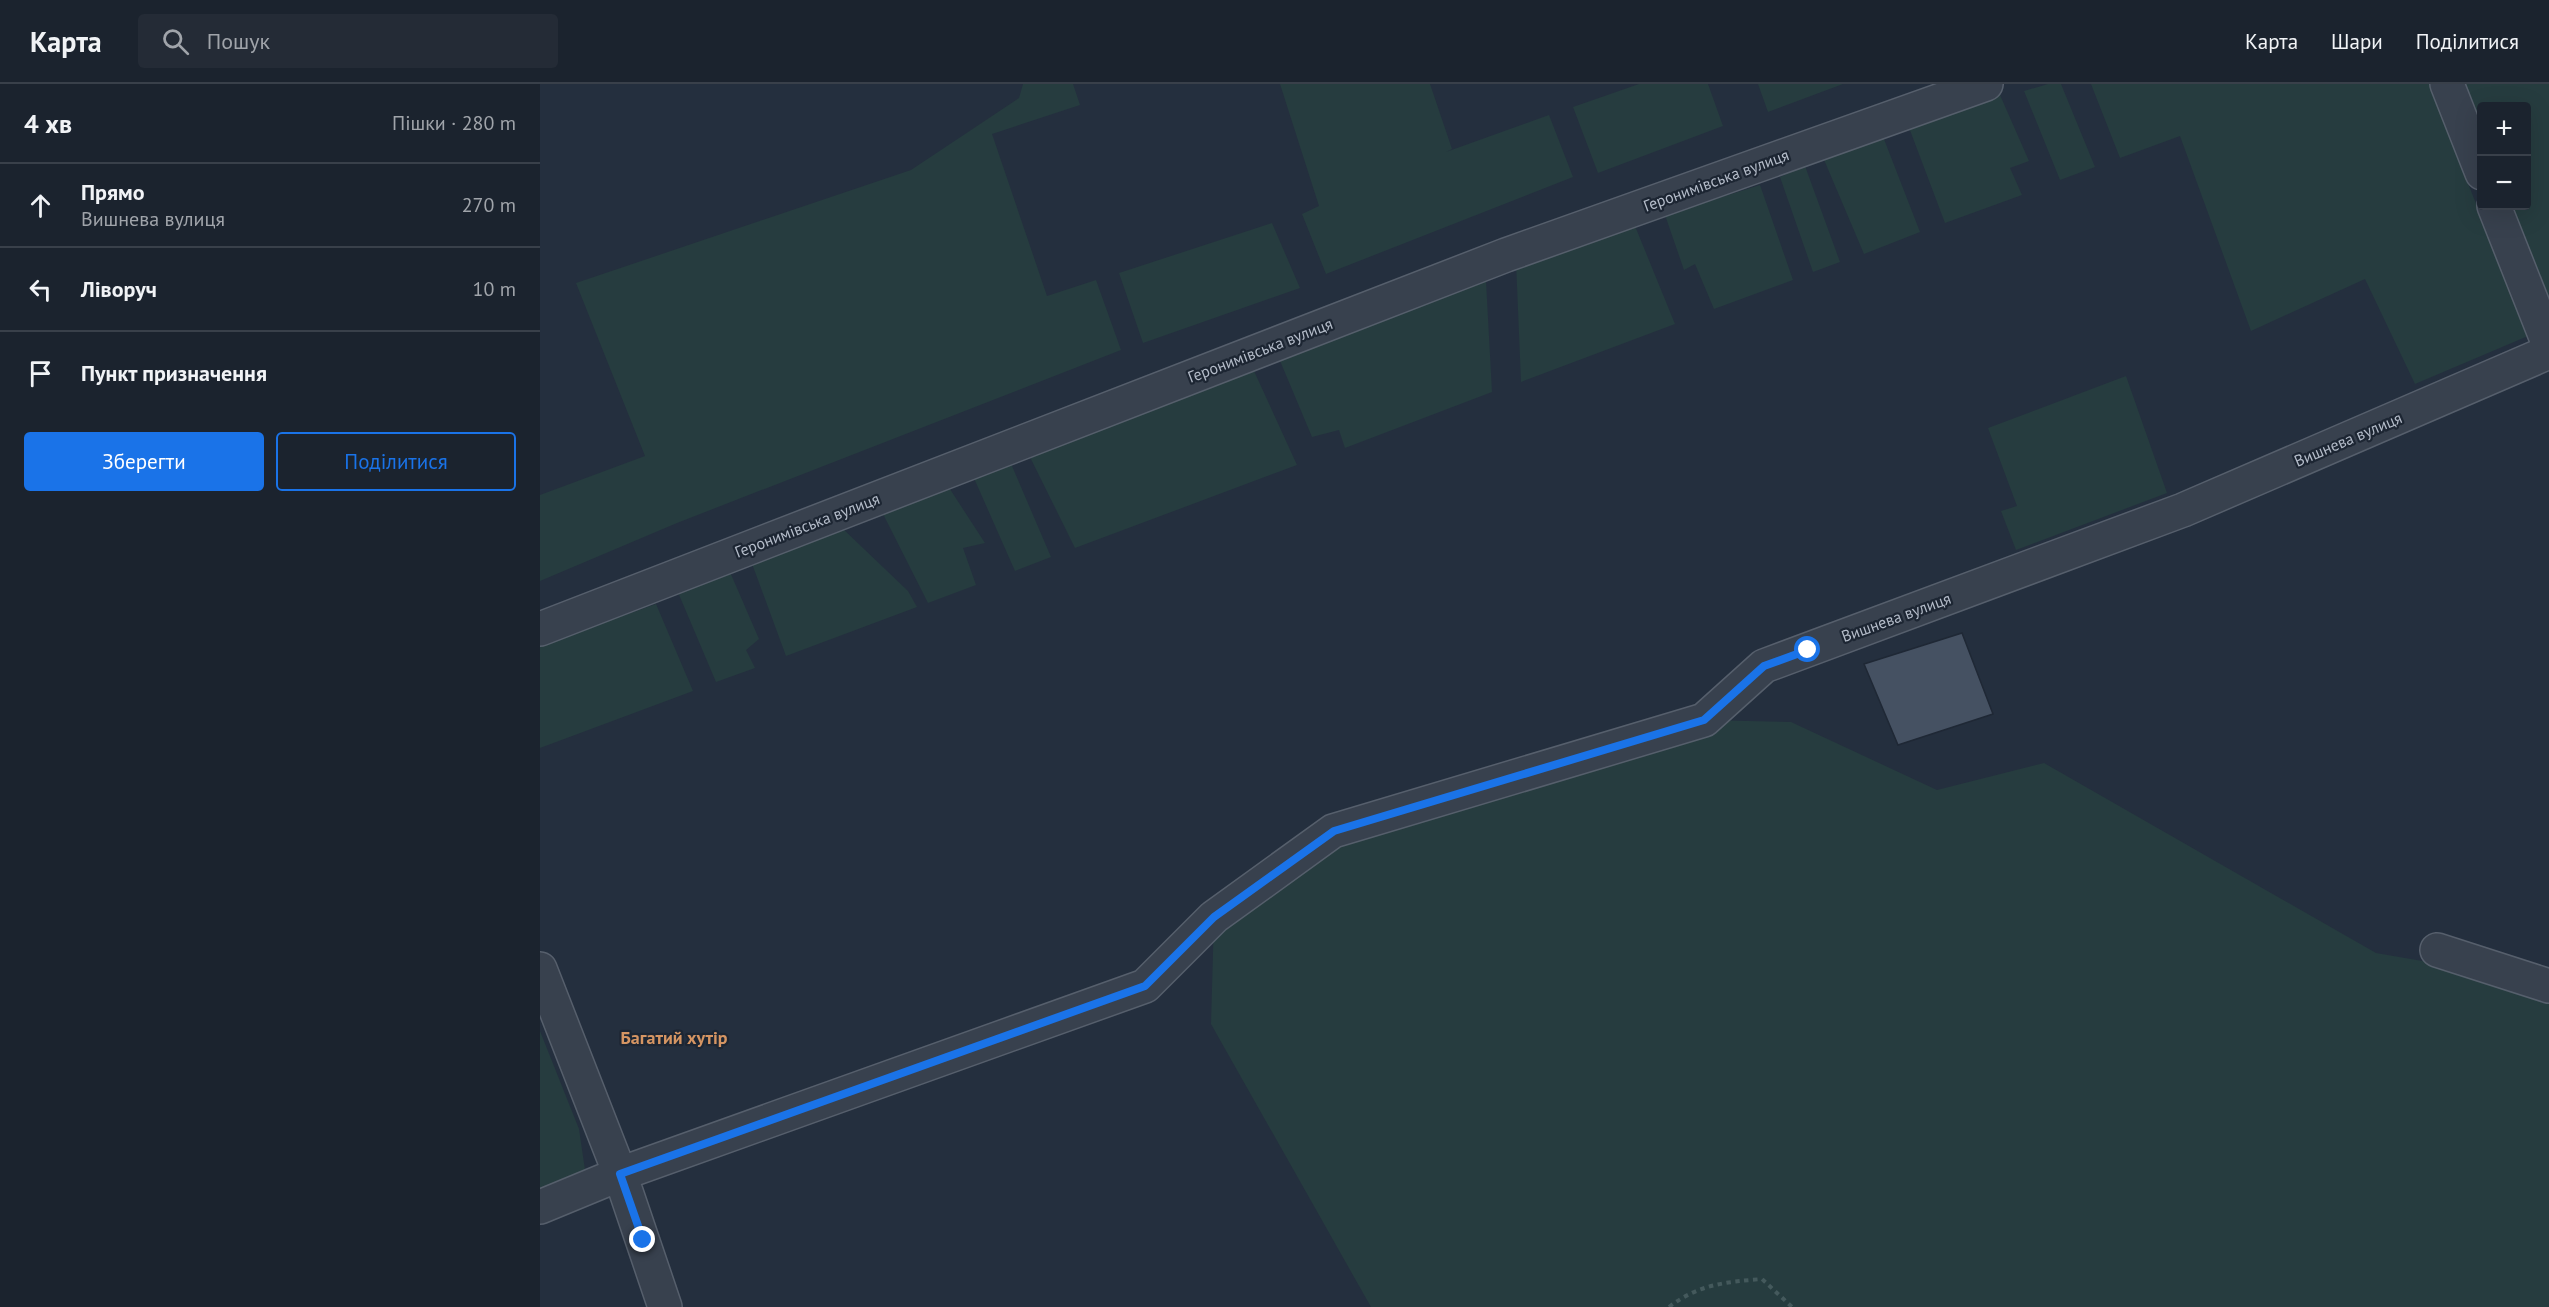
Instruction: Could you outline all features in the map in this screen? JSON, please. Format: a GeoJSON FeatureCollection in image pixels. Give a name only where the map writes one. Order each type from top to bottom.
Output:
{"type":"FeatureCollection","features":[{"type":"Feature","properties":{"kind":"street","name":"Геронимівська вулиця"},"geometry":{"type":"LineString","coordinates":[[540,629],[1506,255],[1986,84]]}},
{"type":"Feature","properties":{"kind":"street"},"geometry":{"type":"LineString","coordinates":[[2447,84],[2477,163]]}},
{"type":"Feature","properties":{"kind":"street"},"geometry":{"type":"LineString","coordinates":[[2496,210],[2549,345]]}},
{"type":"Feature","properties":{"kind":"street","name":"Вишнева вулиця"},"geometry":{"type":"LineString","coordinates":[[540,1207],[620,1174],[1145,986],[1214,917],[1334,831],[1704,720],[1764,666],[2183,510],[2549,352]]}},
{"type":"Feature","properties":{"kind":"street"},"geometry":{"type":"LineString","coordinates":[[2437,950],[2549,986]]}},
{"type":"Feature","properties":{"kind":"street"},"geometry":{"type":"LineString","coordinates":[[540,969],[620,1174],[665,1307]]}},
{"type":"Feature","properties":{"kind":"path"},"geometry":{"type":"LineString","coordinates":[[1669,1307],[1686,1294],[1720,1283],[1762,1279],[1792,1307]]}},
{"type":"Feature","properties":{"kind":"green space"},"geometry":{"type":"Polygon","coordinates":[[[1023,84],[1073,84],[1080,105],[992,134],[1047,296],[1096,280],[1121,350],[677,523],[540,581],[540,495],[645,456],[576,283],[911,170],[1019,98],[1023,84]]]}},
{"type":"Feature","properties":{"kind":"green space"},"geometry":{"type":"Polygon","coordinates":[[[1280,84],[1430,84],[1452,149],[1446,152],[1549,115],[1573,177],[1326,274],[1302,214],[1319,206],[1280,84]]]}},
{"type":"Feature","properties":{"kind":"green space"},"geometry":{"type":"Polygon","coordinates":[[[1639,84],[1708,84],[1723,126],[1598,173],[1573,107],[1639,84]]]}},
{"type":"Feature","properties":{"kind":"green space"},"geometry":{"type":"Polygon","coordinates":[[[1758,84],[1843,84],[1768,112],[1758,84]]]}},
{"type":"Feature","properties":{"kind":"green space"},"geometry":{"type":"Polygon","coordinates":[[[2048,84],[2061,84],[2095,167],[2060,180],[2024,91],[2048,84]]]}},
{"type":"Feature","properties":{"kind":"green space"},"geometry":{"type":"Polygon","coordinates":[[[2091,84],[2429,84],[2528,336],[2415,384],[2365,279],[2251,331],[2180,136],[2120,158],[2091,84]]]}},
{"type":"Feature","properties":{"kind":"green space"},"geometry":{"type":"Polygon","coordinates":[[[2447,84],[2549,84],[2549,345],[2496,210],[2531,210],[2531,102],[2477,102],[2477,163],[2447,84]]]}},
{"type":"Feature","properties":{"kind":"green space"},"geometry":{"type":"Polygon","coordinates":[[[2000,95],[2029,161],[2010,168],[2022,195],[1945,223],[1908,125],[2000,95]]]}},
{"type":"Feature","properties":{"kind":"green space"},"geometry":{"type":"Polygon","coordinates":[[[1882,134],[1920,232],[1864,254],[1822,155],[1882,134]]]}},
{"type":"Feature","properties":{"kind":"green space"},"geometry":{"type":"Polygon","coordinates":[[[1805,166],[1840,262],[1813,272],[1780,177],[1805,166]]]}},
{"type":"Feature","properties":{"kind":"green space"},"geometry":{"type":"Polygon","coordinates":[[[1760,185],[1793,280],[1714,309],[1695,264],[1684,270],[1665,215],[1760,185]]]}},
{"type":"Feature","properties":{"kind":"green space"},"geometry":{"type":"Polygon","coordinates":[[[1272,223],[1300,288],[1143,343],[1119,273],[1272,223]]]}},
{"type":"Feature","properties":{"kind":"green space"},"geometry":{"type":"Polygon","coordinates":[[[1635,226],[1675,324],[1521,382],[1516,262],[1635,226]]]}},
{"type":"Feature","properties":{"kind":"green space"},"geometry":{"type":"Polygon","coordinates":[[[1486,281],[1492,392],[1345,448],[1339,430],[1312,437],[1278,356],[1486,281]]]}},
{"type":"Feature","properties":{"kind":"green space"},"geometry":{"type":"Polygon","coordinates":[[[1254,371],[1297,465],[1075,548],[1027,451],[1254,371]]]}},
{"type":"Feature","properties":{"kind":"green space"},"geometry":{"type":"Polygon","coordinates":[[[2126,376],[2167,493],[2016,550],[2001,511],[2017,506],[1988,428],[2126,376]]]}},
{"type":"Feature","properties":{"kind":"green space"},"geometry":{"type":"Polygon","coordinates":[[[1009,459],[1051,557],[1015,571],[973,476],[1009,459]]]}},
{"type":"Feature","properties":{"kind":"green space"},"geometry":{"type":"Polygon","coordinates":[[[946,483],[985,543],[963,548],[976,585],[928,603],[880,508],[946,483]]]}},
{"type":"Feature","properties":{"kind":"green space"},"geometry":{"type":"Polygon","coordinates":[[[841,527],[908,591],[917,607],[786,656],[751,561],[841,527]]]}},
{"type":"Feature","properties":{"kind":"green space"},"geometry":{"type":"Polygon","coordinates":[[[730,572],[759,639],[746,650],[755,668],[716,682],[677,590],[730,572]]]}},
{"type":"Feature","properties":{"kind":"green space"},"geometry":{"type":"Polygon","coordinates":[[[656,604],[693,691],[540,748],[540,645],[656,604]]]}},
{"type":"Feature","properties":{"kind":"green space"},"geometry":{"type":"Polygon","coordinates":[[[1704,720],[1791,722],[1937,790],[2044,763],[2376,953],[2434,963],[2549,1002],[2549,1307],[1371,1307],[1211,1024],[1214,917],[1333,843],[1704,720]]]}},
{"type":"Feature","properties":{"kind":"green space"},"geometry":{"type":"Polygon","coordinates":[[[540,1031],[579,1129],[585,1170],[540,1189],[540,1031]]]}},
{"type":"Feature","properties":{"kind":"building"},"geometry":{"type":"Polygon","coordinates":[[[1962,633],[1993,714],[1898,745],[1864,664],[1962,633]]]}},
{"type":"Feature","properties":{"kind":"district","name":"Багатий хутір"},"geometry":{"type":"Point","coordinates":[674,1038]}},
{"type":"Feature","properties":{"kind":"route"},"geometry":{"type":"LineString","coordinates":[[643,1240],[620,1174],[1145,986],[1214,917],[1334,831],[1704,720],[1764,666],[1808,650]]}}]}
